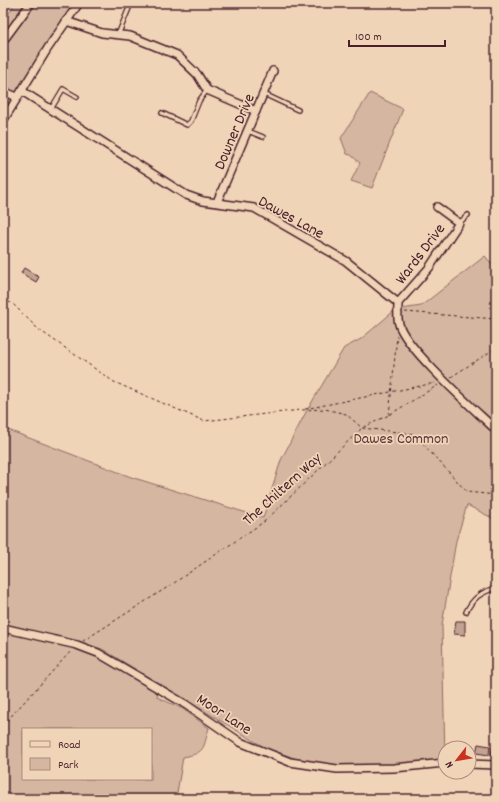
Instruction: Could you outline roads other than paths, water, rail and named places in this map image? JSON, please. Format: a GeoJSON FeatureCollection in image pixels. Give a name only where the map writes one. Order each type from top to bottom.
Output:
{"type":"FeatureCollection","features":[{"type":"Feature","properties":{"kind":"street"},"geometry":{"type":"LineString","coordinates":[[3,41],[31,3]]}},
{"type":"Feature","properties":{"kind":"street"},"geometry":{"type":"LineString","coordinates":[[3,121],[79,3]]}},
{"type":"Feature","properties":{"kind":"street"},"geometry":{"type":"LineString","coordinates":[[66,21],[102,33],[130,36],[177,55],[197,74],[207,90],[256,111]]}},
{"type":"Feature","properties":{"kind":"street","name":"Downer Drive"},"geometry":{"type":"LineString","coordinates":[[217,202],[273,71]]}},
{"type":"Feature","properties":{"kind":"street","name":"Dawes Lane"},"geometry":{"type":"LineString","coordinates":[[3,91],[19,94],[51,110],[186,195],[203,201],[254,208],[346,262],[398,303]]}},
{"type":"Feature","properties":{"kind":"street","name":"Wards Drive"},"geometry":{"type":"LineString","coordinates":[[398,303],[429,268],[459,223],[437,207]]}},
{"type":"Feature","properties":{"kind":"street"},"geometry":{"type":"LineString","coordinates":[[398,303],[399,325],[411,344],[445,381],[496,430]]}},
{"type":"Feature","properties":{"kind":"street","name":"Moor Lane"},"geometry":{"type":"LineString","coordinates":[[3,628],[77,645],[98,653],[185,704],[240,742],[290,762],[337,769],[394,768],[437,764]]}},
{"type":"Feature","properties":{"kind":"street"},"geometry":{"type":"LineString","coordinates":[[477,764],[496,765]]}},
{"type":"Feature","properties":{"kind":"lane"},"geometry":{"type":"LineString","coordinates":[[118,35],[132,3]]}},
{"type":"Feature","properties":{"kind":"lane"},"geometry":{"type":"LineString","coordinates":[[51,110],[63,89],[77,97]]}},
{"type":"Feature","properties":{"kind":"lane"},"geometry":{"type":"LineString","coordinates":[[162,113],[187,125],[191,121],[199,101],[207,90]]}},
{"type":"Feature","properties":{"kind":"lane"},"geometry":{"type":"LineString","coordinates":[[264,94],[298,110]]}},
{"type":"Feature","properties":{"kind":"lane"},"geometry":{"type":"LineString","coordinates":[[248,131],[263,137]]}},
{"type":"Feature","properties":{"kind":"lane"},"geometry":{"type":"LineString","coordinates":[[459,223],[468,215]]}},
{"type":"Feature","properties":{"kind":"lane"},"geometry":{"type":"LineString","coordinates":[[466,612],[470,604],[479,595],[496,588]]}},
{"type":"Feature","properties":{"kind":"lane"},"geometry":{"type":"LineString","coordinates":[[495,748],[494,754],[496,754]]}},
{"type":"Feature","properties":{"kind":"park label","name":"Dawes Common"},"geometry":{"type":"Point","coordinates":[401,437]}}]}
